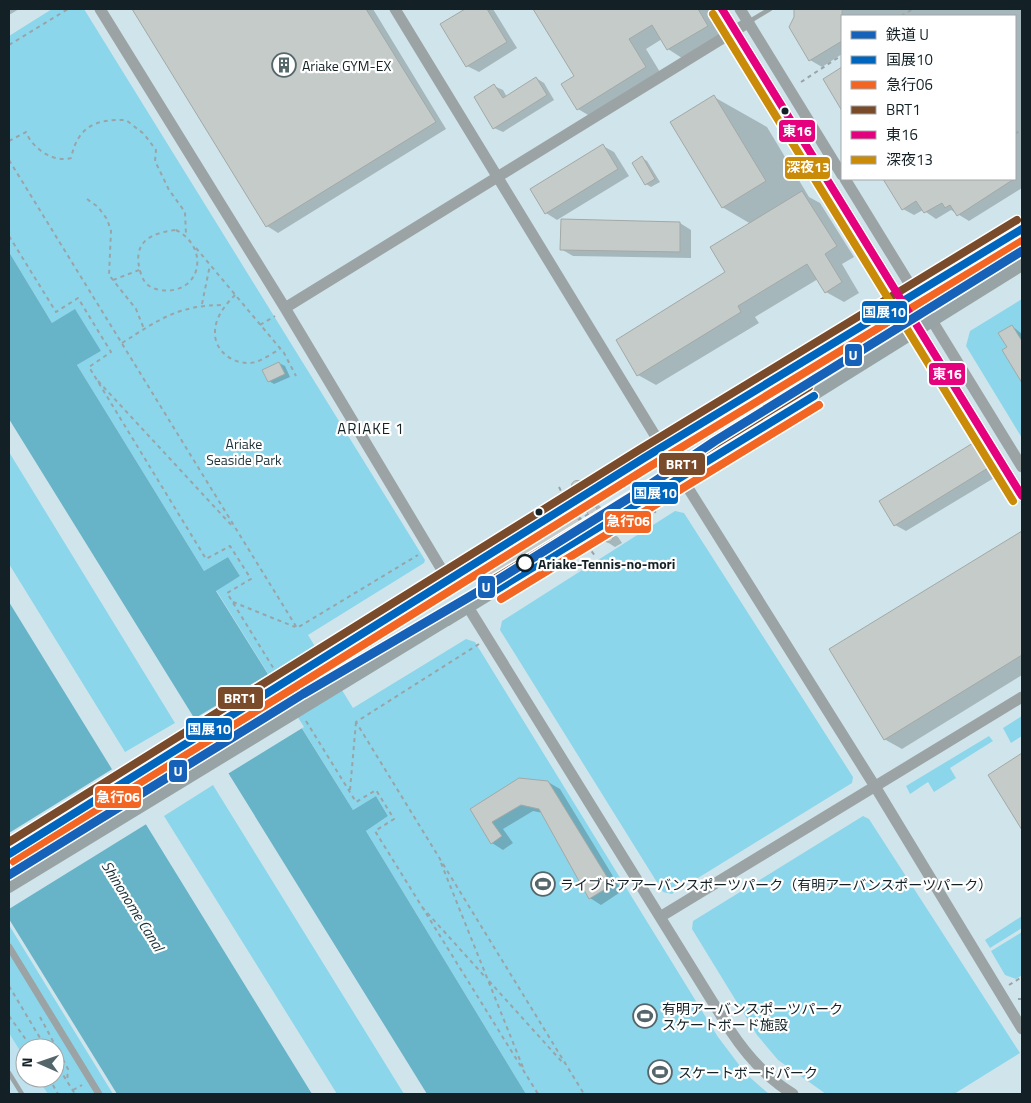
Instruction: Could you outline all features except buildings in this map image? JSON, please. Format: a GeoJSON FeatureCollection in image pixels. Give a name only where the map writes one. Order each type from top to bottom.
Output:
{"type":"FeatureCollection","features":[{"type":"Feature","properties":{"kind":"main road"},"geometry":{"type":"LineString","coordinates":[[9,854],[583,496],[1019,230]]}},
{"type":"Feature","properties":{"kind":"main road"},"geometry":{"type":"LineString","coordinates":[[9,887],[921,330],[1022,265]]}},
{"type":"Feature","properties":{"kind":"street"},"geometry":{"type":"LineString","coordinates":[[100,9],[281,312],[448,580]]}},
{"type":"Feature","properties":{"kind":"street"},"geometry":{"type":"LineString","coordinates":[[395,9],[681,477],[876,788],[1022,1029]]}},
{"type":"Feature","properties":{"kind":"street"},"geometry":{"type":"LineString","coordinates":[[722,9],[1022,496]]}},
{"type":"Feature","properties":{"kind":"street"},"geometry":{"type":"LineString","coordinates":[[740,9],[841,173]]}},
{"type":"Feature","properties":{"kind":"street"},"geometry":{"type":"LineString","coordinates":[[281,312],[748,22]]}},
{"type":"Feature","properties":{"kind":"street"},"geometry":{"type":"LineString","coordinates":[[845,180],[1022,467]]}},
{"type":"Feature","properties":{"kind":"street"},"geometry":{"type":"LineString","coordinates":[[468,607],[746,1053],[763,1071],[793,1094]]}},
{"type":"Feature","properties":{"kind":"street"},"geometry":{"type":"LineString","coordinates":[[660,917],[876,788],[1022,697]]}},
{"type":"Feature","properties":{"kind":"street"},"geometry":{"type":"LineString","coordinates":[[9,947],[99,1094]]}},
{"type":"Feature","properties":{"kind":"lane"},"geometry":{"type":"LineString","coordinates":[[748,22],[770,9]]}},
{"type":"Feature","properties":{"kind":"lane"},"geometry":{"type":"LineString","coordinates":[[9,1073],[22,1094]]}},
{"type":"Feature","properties":{"kind":"path"},"geometry":{"type":"LineString","coordinates":[[9,45],[68,9]]}},
{"type":"Feature","properties":{"kind":"path"},"geometry":{"type":"LineString","coordinates":[[801,82],[841,56]]}},
{"type":"Feature","properties":{"kind":"path"},"geometry":{"type":"LineString","coordinates":[[9,141],[26,132],[30,142],[39,150],[63,160],[70,158],[78,138],[85,129],[101,121],[126,120],[148,138],[156,150],[155,161],[169,190],[185,212],[186,235]]}},
{"type":"Feature","properties":{"kind":"path"},"geometry":{"type":"LineString","coordinates":[[9,160],[297,628]]}},
{"type":"Feature","properties":{"kind":"path"},"geometry":{"type":"LineString","coordinates":[[87,199],[98,207],[107,218],[111,231],[109,275],[136,309],[144,329]]}},
{"type":"Feature","properties":{"kind":"path"},"geometry":{"type":"LineString","coordinates":[[195,246],[199,263],[193,278],[184,288],[169,291],[154,289],[144,283],[137,263],[141,246],[150,235],[176,230],[186,235],[280,349],[296,376]]}},
{"type":"Feature","properties":{"kind":"path"},"geometry":{"type":"LineString","coordinates":[[9,236],[56,312],[78,298],[112,352],[89,367],[206,559],[230,546],[251,579],[227,593],[278,676]]}},
{"type":"Feature","properties":{"kind":"path"},"geometry":{"type":"LineString","coordinates":[[202,305],[210,265]]}},
{"type":"Feature","properties":{"kind":"path"},"geometry":{"type":"LineString","coordinates":[[113,280],[140,270]]}},
{"type":"Feature","properties":{"kind":"path"},"geometry":{"type":"LineString","coordinates":[[235,294],[225,305],[215,332],[217,344],[226,356],[237,362],[255,362],[280,349]]}},
{"type":"Feature","properties":{"kind":"path"},"geometry":{"type":"LineString","coordinates":[[122,344],[168,314],[202,305],[225,305]]}},
{"type":"Feature","properties":{"kind":"path"},"geometry":{"type":"LineString","coordinates":[[260,324],[281,312]]}},
{"type":"Feature","properties":{"kind":"path"},"geometry":{"type":"LineString","coordinates":[[95,377],[238,532]]}},
{"type":"Feature","properties":{"kind":"path"},"geometry":{"type":"LineString","coordinates":[[559,487],[562,493],[576,485],[607,538]]}},
{"type":"Feature","properties":{"kind":"path"},"geometry":{"type":"LineString","coordinates":[[649,512],[654,509],[658,515]]}},
{"type":"Feature","properties":{"kind":"path"},"geometry":{"type":"LineString","coordinates":[[578,520],[592,512]]}},
{"type":"Feature","properties":{"kind":"path"},"geometry":{"type":"LineString","coordinates":[[595,556],[590,549],[600,542]]}},
{"type":"Feature","properties":{"kind":"path"},"geometry":{"type":"LineString","coordinates":[[297,628],[423,552]]}},
{"type":"Feature","properties":{"kind":"path"},"geometry":{"type":"LineString","coordinates":[[233,602],[297,628]]}},
{"type":"Feature","properties":{"kind":"path"},"geometry":{"type":"LineString","coordinates":[[356,722],[479,644]]}},
{"type":"Feature","properties":{"kind":"path"},"geometry":{"type":"LineString","coordinates":[[304,717],[356,802],[376,790],[394,818],[374,831],[538,1094]]}},
{"type":"Feature","properties":{"kind":"path"},"geometry":{"type":"LineString","coordinates":[[350,791],[356,722]]}},
{"type":"Feature","properties":{"kind":"path"},"geometry":{"type":"LineString","coordinates":[[356,722],[584,1094]]}},
{"type":"Feature","properties":{"kind":"path"},"geometry":{"type":"LineString","coordinates":[[438,857],[527,1077]]}},
{"type":"Feature","properties":{"kind":"path"},"geometry":{"type":"LineString","coordinates":[[419,903],[567,1067]]}},
{"type":"Feature","properties":{"kind":"path"},"geometry":{"type":"LineString","coordinates":[[1009,985],[1022,977]]}},
{"type":"Feature","properties":{"kind":"path"},"geometry":{"type":"LineString","coordinates":[[9,986],[40,1038]]}},
{"type":"Feature","properties":{"kind":"path"},"geometry":{"type":"LineString","coordinates":[[36,1011],[68,1069],[67,1082]]}},
{"type":"Feature","properties":{"kind":"path"},"geometry":{"type":"LineString","coordinates":[[9,1016],[25,1038]]}},
{"type":"Feature","properties":{"kind":"path"},"geometry":{"type":"LineString","coordinates":[[65,1079],[74,1094]]}},
{"type":"Feature","properties":{"kind":"path"},"geometry":{"type":"LineString","coordinates":[[72,1091],[90,1080]]}},
{"type":"Feature","properties":{"kind":"shaded area"},"geometry":{"type":"Polygon","coordinates":[[[9,1033],[15,1043],[15,1088],[44,1088],[48,1094],[9,1094],[9,1033]]]}},
{"type":"Feature","properties":{"kind":"green space","name":"Ariake Seaside Park"},"geometry":{"type":"Polygon","coordinates":[[[52,9],[84,9],[425,560],[424,563],[308,635],[353,708],[466,639],[475,642],[718,1037],[746,1074],[769,1094],[526,1094],[366,831],[388,816],[376,796],[353,810],[216,590],[240,576],[228,557],[204,571],[77,365],[101,351],[52,323],[9,252],[9,36],[52,9]]]}},
{"type":"Feature","properties":{"kind":"green space"},"geometry":{"type":"Polygon","coordinates":[[[1022,299],[1022,438],[966,346],[970,331],[1022,299]]]}},
{"type":"Feature","properties":{"kind":"green space"},"geometry":{"type":"Polygon","coordinates":[[[9,452],[175,723],[125,752],[9,564],[9,452]]]}},
{"type":"Feature","properties":{"kind":"green space"},"geometry":{"type":"Polygon","coordinates":[[[675,511],[684,513],[853,777],[852,783],[672,894],[663,892],[500,630],[502,621],[675,511]]]}},
{"type":"Feature","properties":{"kind":"green space"},"geometry":{"type":"Polygon","coordinates":[[[1022,716],[1022,736],[1011,743],[1003,728],[1022,716]]]}},
{"type":"Feature","properties":{"kind":"green space"},"geometry":{"type":"Polygon","coordinates":[[[989,736],[993,741],[950,768],[956,778],[934,792],[928,782],[910,794],[906,786],[989,736]]]}},
{"type":"Feature","properties":{"kind":"green space"},"geometry":{"type":"Polygon","coordinates":[[[213,785],[404,1094],[337,1094],[164,816],[213,785]]]}},
{"type":"Feature","properties":{"kind":"green space"},"geometry":{"type":"Polygon","coordinates":[[[863,816],[869,819],[1020,1053],[954,1094],[826,1094],[778,1060],[757,1035],[692,929],[693,921],[863,816]]]}},
{"type":"Feature","properties":{"kind":"green space"},"geometry":{"type":"Polygon","coordinates":[[[1022,916],[1022,928],[990,948],[985,940],[1022,916]]]}},
{"type":"Feature","properties":{"kind":"green space"},"geometry":{"type":"Polygon","coordinates":[[[9,925],[113,1094],[48,1094],[44,1088],[65,1088],[65,1038],[15,1038],[15,1043],[9,1033],[9,925]]]}},
{"type":"Feature","properties":{"kind":"green space"},"geometry":{"type":"Polygon","coordinates":[[[1022,932],[1022,975],[1016,979],[1005,975],[991,951],[1022,932]]]}},
{"type":"Feature","properties":{"kind":"water"},"geometry":{"type":"Polygon","coordinates":[[[9,252],[52,323],[75,309],[101,351],[77,365],[204,571],[228,557],[240,576],[216,591],[353,810],[376,796],[388,816],[366,831],[526,1094],[427,1094],[9,419],[9,252]]]}},
{"type":"Feature","properties":{"kind":"water","name":"Shinonome Canal"},"geometry":{"type":"Polygon","coordinates":[[[9,602],[312,1094],[117,1094],[9,919],[9,602]]]}},
{"type":"Feature","properties":{"kind":"pier"},"geometry":{"type":"Polygon","coordinates":[[[270,673],[304,727],[226,775],[192,720],[270,673]]]}},
{"type":"Feature","properties":{"kind":"pier"},"geometry":{"type":"Polygon","coordinates":[[[114,768],[148,823],[9,909],[9,833],[114,768]]]}},
{"type":"Feature","properties":{"kind":"rail line","name":"U"},"geometry":{"type":"LineString","coordinates":[[9,875],[303,694],[488,586],[642,490],[715,441],[1022,251]]}},
{"type":"Feature","properties":{"kind":"transit line","name":"東16"},"geometry":{"type":"LineString","coordinates":[[722,9],[1022,496]]}},
{"type":"Feature","properties":{"kind":"transit line","name":"深夜13"},"geometry":{"type":"LineString","coordinates":[[713,14],[1013,501]]}},
{"type":"Feature","properties":{"kind":"transit line","name":"BRT1"},"geometry":{"type":"LineString","coordinates":[[9,842],[639,450],[1017,220]]}},
{"type":"Feature","properties":{"kind":"transit line","name":"国展10"},"geometry":{"type":"LineString","coordinates":[[9,854],[644,458],[1022,229]]}},
{"type":"Feature","properties":{"kind":"transit line","name":"急行06"},"geometry":{"type":"LineString","coordinates":[[14,862],[649,467],[1022,241]]}},
{"type":"Feature","properties":{"kind":"transit line","name":"BRT1"},"geometry":{"type":"LineString","coordinates":[[491,581],[809,387]]}},
{"type":"Feature","properties":{"kind":"transit line","name":"国展10"},"geometry":{"type":"LineString","coordinates":[[496,590],[814,396]]}},
{"type":"Feature","properties":{"kind":"transit line","name":"急行06"},"geometry":{"type":"LineString","coordinates":[[501,599],[819,405]]}},
{"type":"Feature","properties":{"kind":"place","name":"Ariake GYM-EX"},"geometry":{"type":"Point","coordinates":[284,65]}},
{"type":"Feature","properties":{"kind":"place","name":"Ariake-Tennis-no-mori"},"geometry":{"type":"Point","coordinates":[525,563]}},
{"type":"Feature","properties":{"kind":"place","name":"ライブドアアーバンスポーツパーク（有明アーバンスポーツパーク）"},"geometry":{"type":"Point","coordinates":[543,884]}},
{"type":"Feature","properties":{"kind":"place","name":"有明アーバンスポーツパーク スケートボード施設"},"geometry":{"type":"Point","coordinates":[645,1016]}},
{"type":"Feature","properties":{"kind":"place","name":"スケートボードパーク"},"geometry":{"type":"Point","coordinates":[660,1072]}},
{"type":"Feature","properties":{"kind":"district","name":"ARIAKE 1"},"geometry":{"type":"Point","coordinates":[371,428]}}]}
